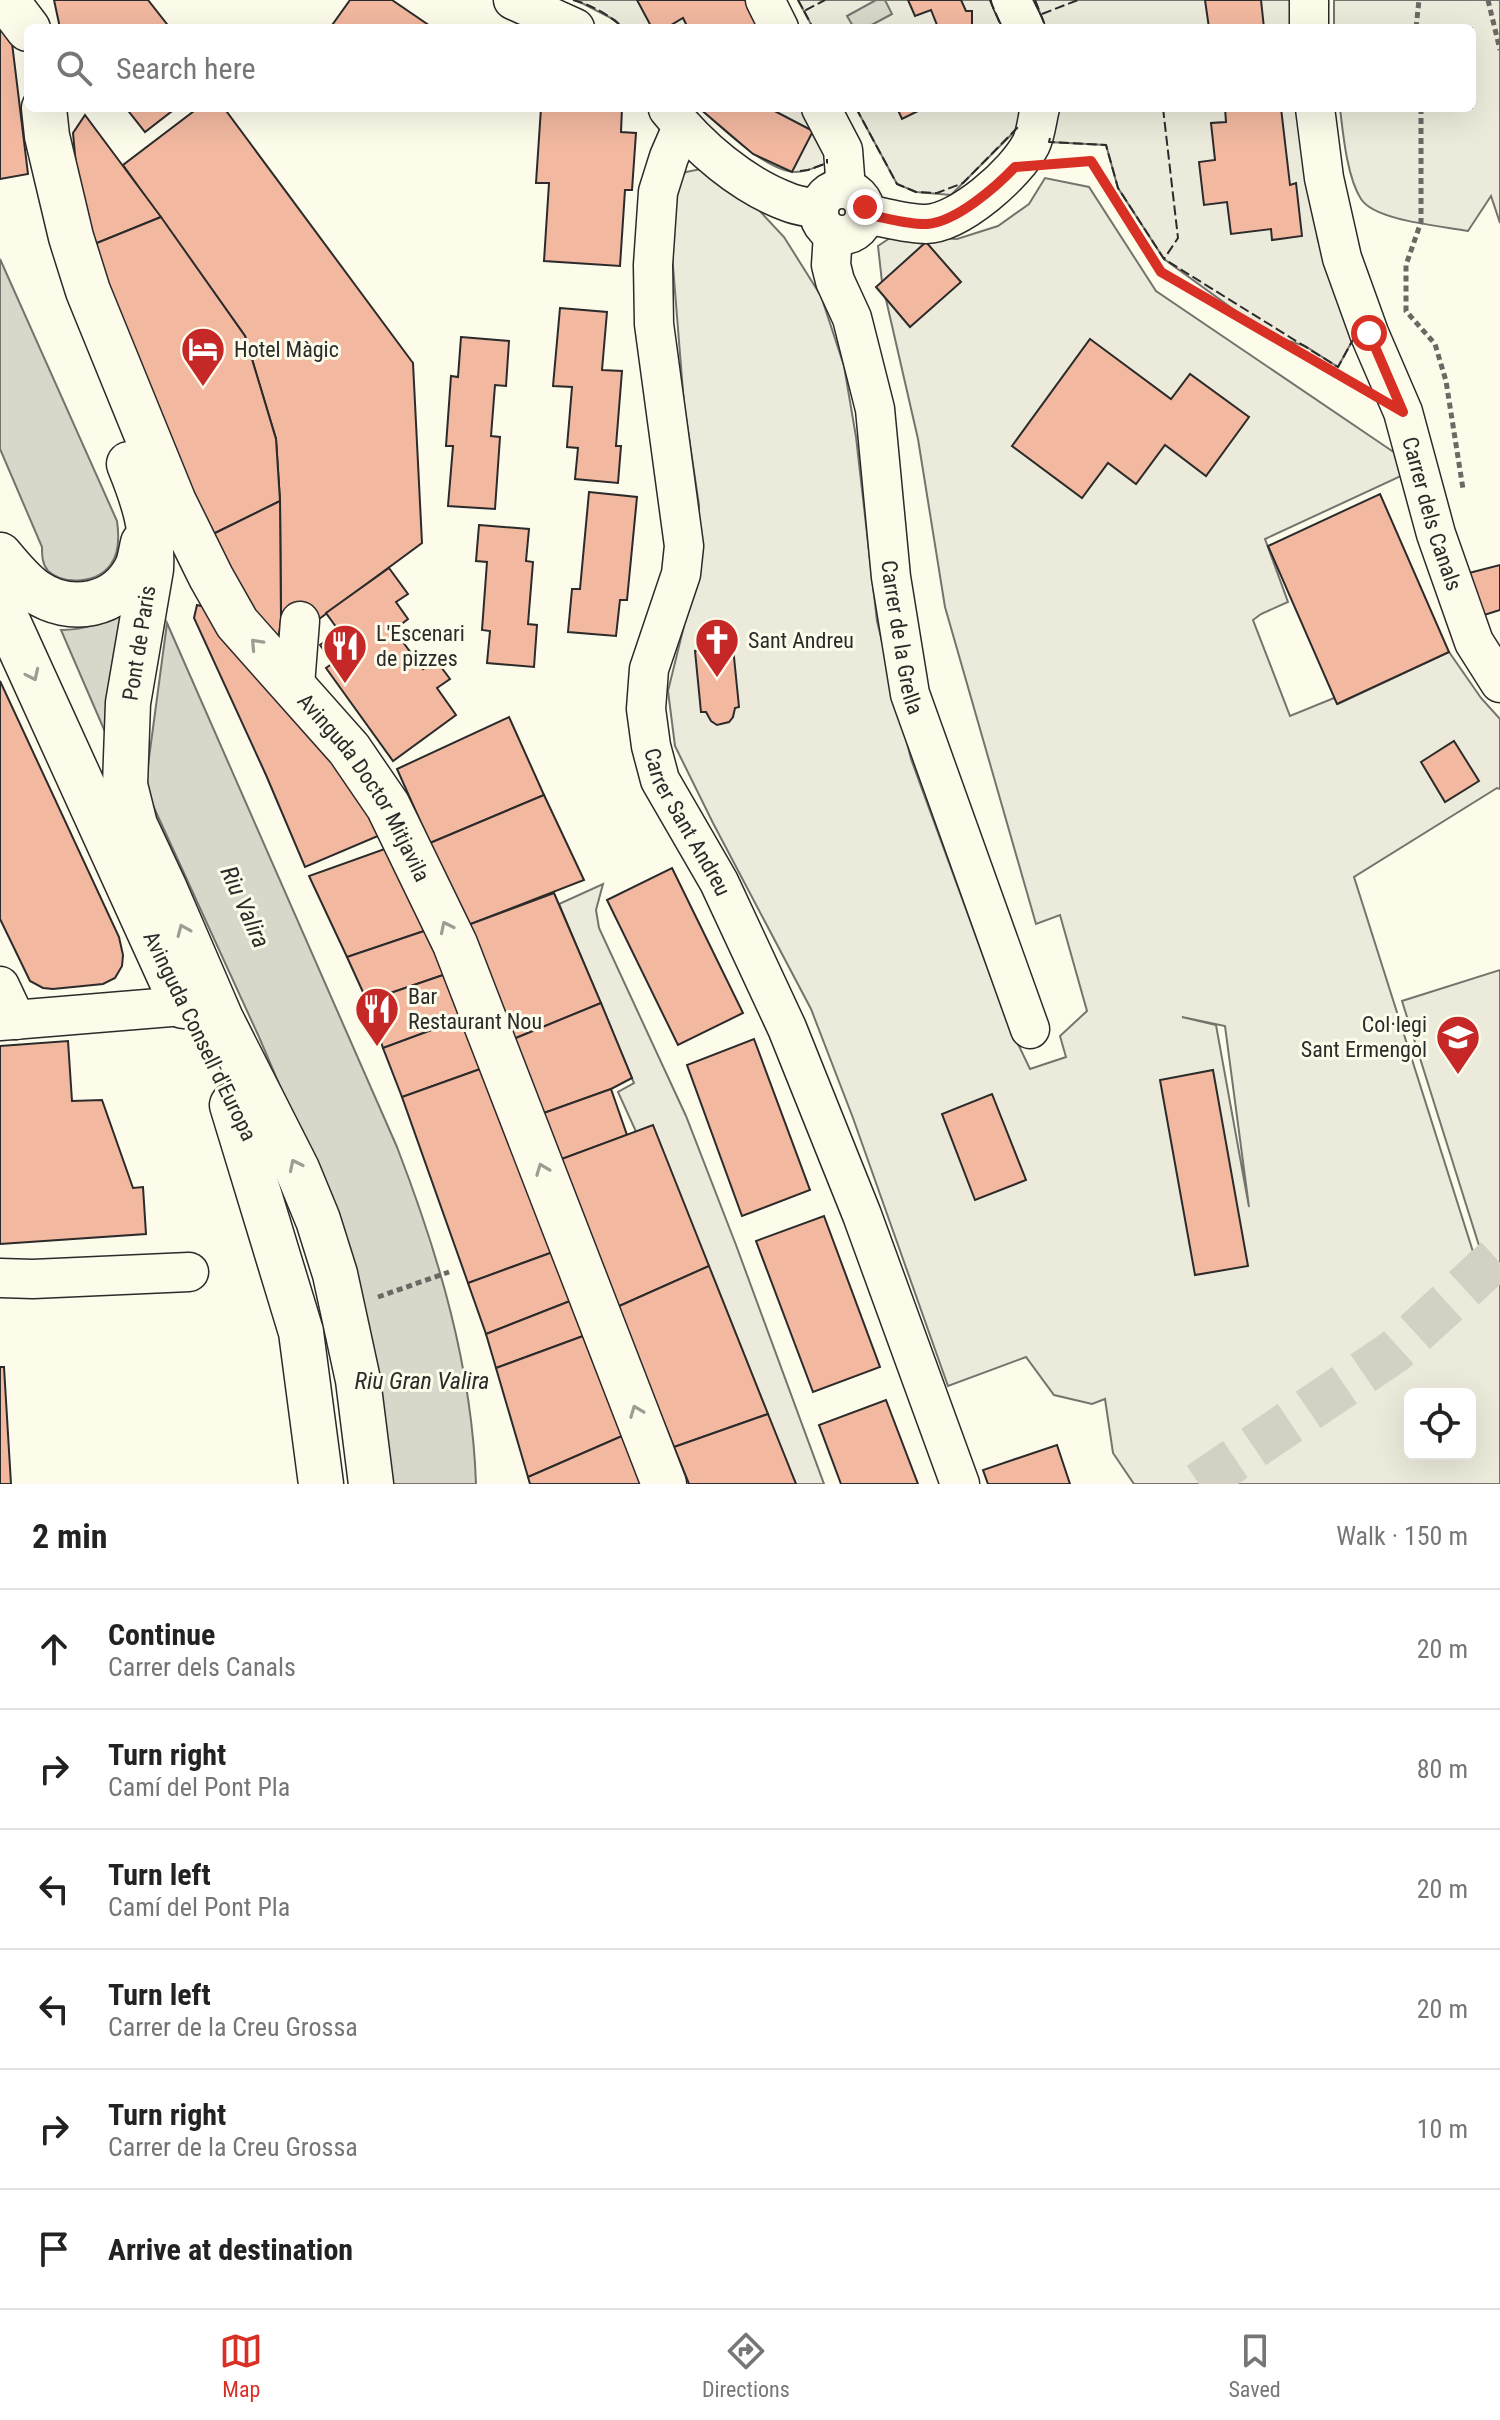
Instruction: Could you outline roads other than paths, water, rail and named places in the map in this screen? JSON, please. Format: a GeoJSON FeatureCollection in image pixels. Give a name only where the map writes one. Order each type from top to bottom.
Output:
{"type":"FeatureCollection","features":[{"type":"Feature","properties":{"kind":"main road"},"geometry":{"type":"LineString","coordinates":[[6,0],[26,24]]}},
{"type":"Feature","properties":{"kind":"main road"},"geometry":{"type":"LineString","coordinates":[[0,555],[34,590],[58,603],[89,605],[113,596],[128,581],[138,565],[145,529],[144,501],[81,351],[57,276],[46,122]]}},
{"type":"Feature","properties":{"kind":"main road","name":"Avinguda Doctor Mitjavila"},"geometry":{"type":"LineString","coordinates":[[46,122],[71,237],[88,291],[174,502],[237,623],[349,749],[388,806],[455,944],[664,1484]]}},
{"type":"Feature","properties":{"kind":"main road","name":"Pont de Paris"},"geometry":{"type":"LineString","coordinates":[[125,785],[128,703],[151,569],[150,526],[144,501]]}},
{"type":"Feature","properties":{"kind":"main road","name":"Avinguda Consell d'Europa"},"geometry":{"type":"LineString","coordinates":[[0,604],[183,1006],[287,1212],[308,1267],[327,1337],[343,1484]]}},
{"type":"Feature","properties":{"kind":"main road","name":"Avinguda Consell d'Europa"},"geometry":{"type":"LineString","coordinates":[[125,785],[135,825],[221,1019],[297,1169],[318,1220],[344,1311],[358,1380],[371,1484]]}},
{"type":"Feature","properties":{"kind":"main road"},"geometry":{"type":"LineString","coordinates":[[232,1105],[301,1332],[321,1484]]}},
{"type":"Feature","properties":{"kind":"street"},"geometry":{"type":"LineString","coordinates":[[28,0],[29,24]]}},
{"type":"Feature","properties":{"kind":"street"},"geometry":{"type":"LineString","coordinates":[[513,0],[566,24]]}},
{"type":"Feature","properties":{"kind":"street"},"geometry":{"type":"LineString","coordinates":[[765,0],[777,24]]}},
{"type":"Feature","properties":{"kind":"street"},"geometry":{"type":"LineString","coordinates":[[1011,0],[1023,24]]}},
{"type":"Feature","properties":{"kind":"street"},"geometry":{"type":"LineString","coordinates":[[1309,0],[1309,24]]}},
{"type":"Feature","properties":{"kind":"street","name":"Carrer de la Grella"},"geometry":{"type":"LineString","coordinates":[[823,112],[843,150],[841,212],[831,265],[852,318],[875,409],[891,577],[910,694],[1030,1029]]}},
{"type":"Feature","properties":{"kind":"street"},"geometry":{"type":"LineString","coordinates":[[675,118],[724,166],[776,198],[792,204],[927,224],[947,219],[998,185],[1033,142],[1039,112]]}},
{"type":"Feature","properties":{"kind":"street","name":"Carrer dels Canals"},"geometry":{"type":"LineString","coordinates":[[1316,112],[1324,178],[1342,258],[1369,333],[1403,412],[1436,534],[1474,642],[1500,683]]}},
{"type":"Feature","properties":{"kind":"street","name":"Carrer Sant Andreu"},"geometry":{"type":"LineString","coordinates":[[675,118],[669,157],[658,192],[653,265],[654,324],[684,546],[681,574],[649,669],[646,709],[651,746],[660,780],[719,882],[787,1028],[862,1215],[960,1484]]}},
{"type":"Feature","properties":{"kind":"street"},"geometry":{"type":"LineString","coordinates":[[295,685],[300,621]]}},
{"type":"Feature","properties":{"kind":"street"},"geometry":{"type":"LineString","coordinates":[[0,986],[8,1021],[183,1006]]}},
{"type":"Feature","properties":{"kind":"street"},"geometry":{"type":"LineString","coordinates":[[0,1278],[189,1272]]}},
{"type":"Feature","properties":{"kind":"water"},"geometry":{"type":"Polygon","coordinates":[[[876,0],[885,0],[892,14],[873,24],[852,24],[847,16],[876,0]]]}},
{"type":"Feature","properties":{"kind":"water"},"geometry":{"type":"Polygon","coordinates":[[[0,259],[117,521],[118,543],[114,559],[105,570],[90,579],[63,579],[48,571],[42,547],[0,449],[0,259]]]}},
{"type":"Feature","properties":{"kind":"water"},"geometry":{"type":"Polygon","coordinates":[[[123,611],[109,741],[61,630],[93,625],[123,611]]]}},
{"type":"Feature","properties":{"kind":"water","name":"Riu Gran Valira"},"geometry":{"type":"Polygon","coordinates":[[[167,623],[397,1147],[412,1188],[451,1312],[468,1397],[476,1484],[391,1484],[335,1215],[259,1037],[145,788],[167,623]]]}},
{"type":"Feature","properties":{"kind":"tunnel"},"geometry":{"type":"LineString","coordinates":[[1199,1484],[1395,1351],[1500,1255]]}},
{"type":"Feature","properties":{"kind":"place","name":"Hotel Màgic"},"geometry":{"type":"Point","coordinates":[203,388]}},
{"type":"Feature","properties":{"kind":"place","name":"Sant Andreu"},"geometry":{"type":"Point","coordinates":[717,679]}},
{"type":"Feature","properties":{"kind":"place","name":"L'Escenari de pizzes"},"geometry":{"type":"Point","coordinates":[345,685]}},
{"type":"Feature","properties":{"kind":"place","name":"Bar Restaurant Nou"},"geometry":{"type":"Point","coordinates":[377,1048]}},
{"type":"Feature","properties":{"kind":"place","name":"Col·legi Sant Ermengol"},"geometry":{"type":"Point","coordinates":[1458,1076]}},
{"type":"Feature","properties":{"kind":"water label","name":"Riu Valira"},"geometry":{"type":"Point","coordinates":[245,907]}}]}
